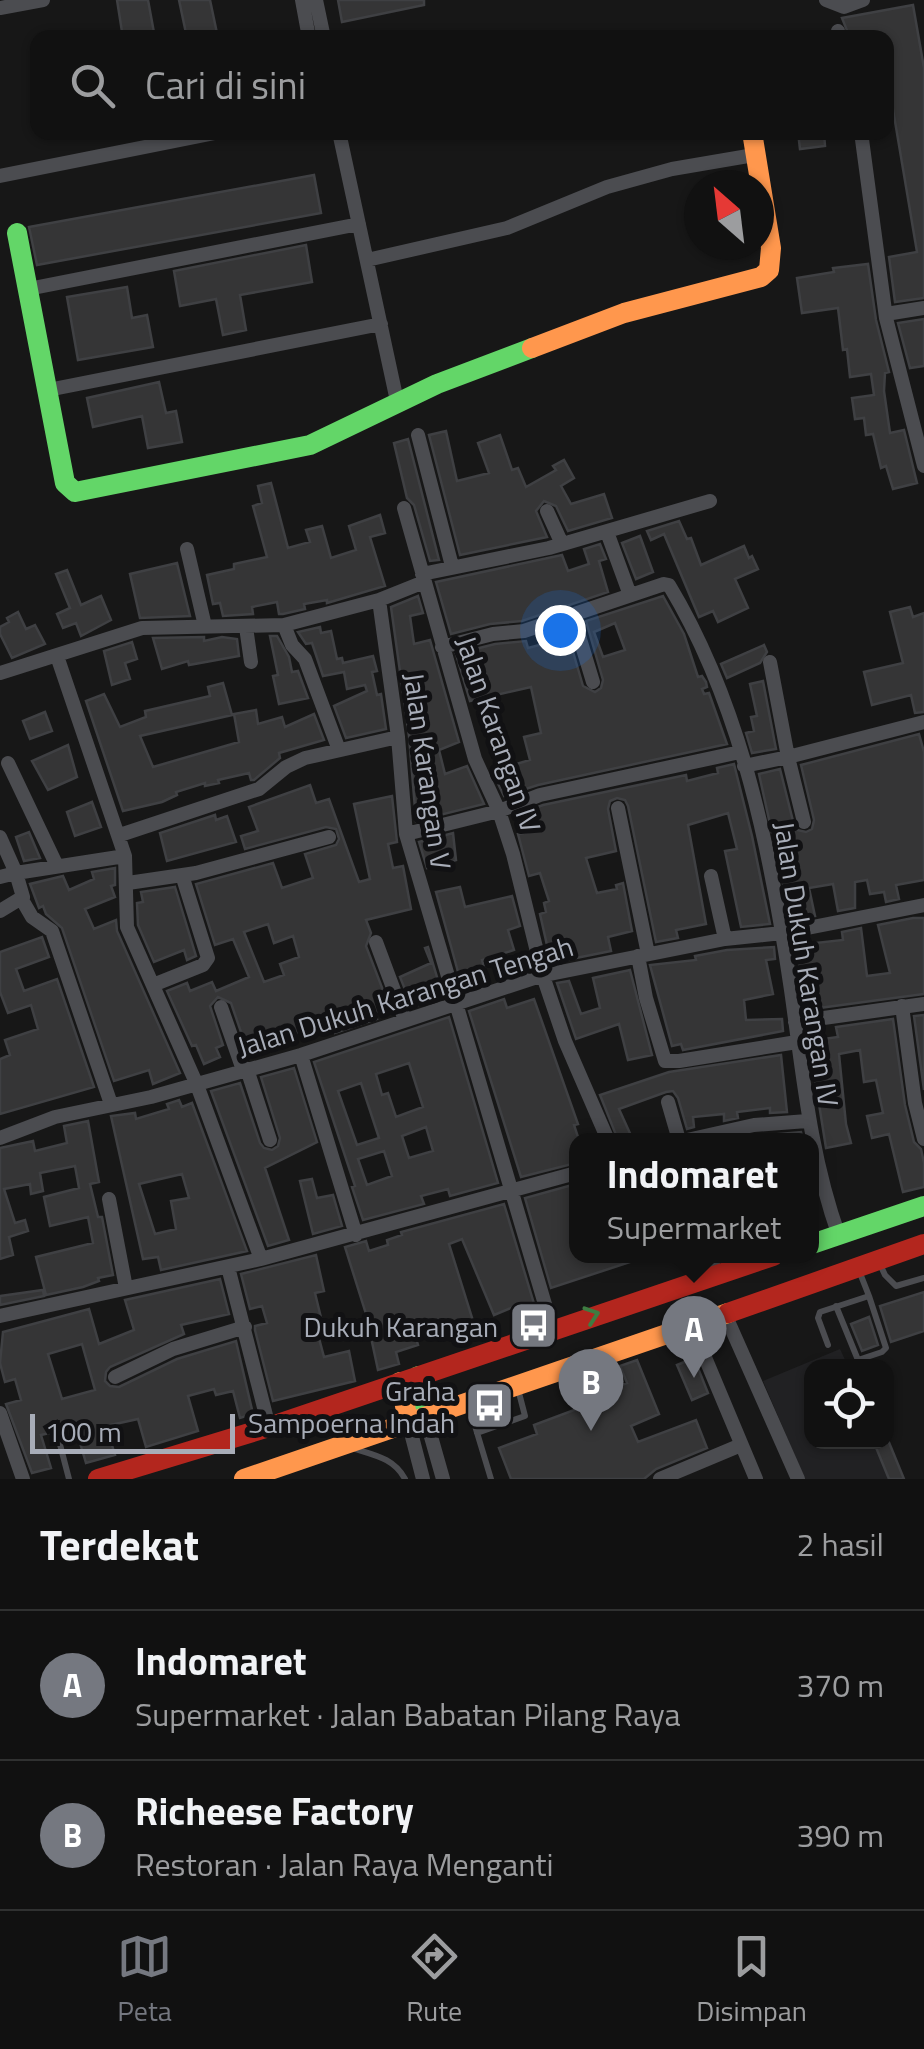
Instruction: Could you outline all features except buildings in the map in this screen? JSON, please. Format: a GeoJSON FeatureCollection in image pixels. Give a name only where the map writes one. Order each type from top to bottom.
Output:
{"type":"FeatureCollection","features":[{"type":"Feature","properties":{"kind":"main road"},"geometry":{"type":"LineString","coordinates":[[17,233],[65,483],[75,492],[310,445],[343,432],[398,401],[624,313],[761,278],[769,270],[771,248],[753,140]]}},
{"type":"Feature","properties":{"kind":"main road"},"geometry":{"type":"LineString","coordinates":[[819,1242],[924,1206]]}},
{"type":"Feature","properties":{"kind":"main road"},"geometry":{"type":"LineString","coordinates":[[244,1479],[924,1244]]}},
{"type":"Feature","properties":{"kind":"main road"},"geometry":{"type":"LineString","coordinates":[[772,1263],[780,1294]]}},
{"type":"Feature","properties":{"kind":"main road"},"geometry":{"type":"LineString","coordinates":[[98,1479],[410,1385],[713,1264]]}},
{"type":"Feature","properties":{"kind":"main road"},"geometry":{"type":"LineString","coordinates":[[410,1385],[417,1418]]}},
{"type":"Feature","properties":{"kind":"street"},"geometry":{"type":"LineString","coordinates":[[0,8],[43,0]]}},
{"type":"Feature","properties":{"kind":"street"},"geometry":{"type":"LineString","coordinates":[[302,0],[308,30]]}},
{"type":"Feature","properties":{"kind":"street"},"geometry":{"type":"LineString","coordinates":[[316,0],[322,30]]}},
{"type":"Feature","properties":{"kind":"street"},"geometry":{"type":"LineString","coordinates":[[826,0],[844,7],[863,0]]}},
{"type":"Feature","properties":{"kind":"street"},"geometry":{"type":"LineString","coordinates":[[0,176],[180,140]]}},
{"type":"Feature","properties":{"kind":"street"},"geometry":{"type":"LineString","coordinates":[[341,140],[398,401]]}},
{"type":"Feature","properties":{"kind":"street"},"geometry":{"type":"LineString","coordinates":[[862,140],[886,314],[924,466]]}},
{"type":"Feature","properties":{"kind":"street"},"geometry":{"type":"LineString","coordinates":[[367,260],[507,228],[607,188],[672,169],[754,155]]}},
{"type":"Feature","properties":{"kind":"street"},"geometry":{"type":"LineString","coordinates":[[28,289],[359,224]]}},
{"type":"Feature","properties":{"kind":"street"},"geometry":{"type":"LineString","coordinates":[[886,314],[924,308]]}},
{"type":"Feature","properties":{"kind":"street"},"geometry":{"type":"LineString","coordinates":[[48,390],[381,324]]}},
{"type":"Feature","properties":{"kind":"street"},"geometry":{"type":"LineString","coordinates":[[418,435],[452,566]]}},
{"type":"Feature","properties":{"kind":"street"},"geometry":{"type":"LineString","coordinates":[[0,674],[142,628],[284,625],[379,600],[452,566],[562,544],[710,501]]}},
{"type":"Feature","properties":{"kind":"street","name":"Jalan Karangan IV"},"geometry":{"type":"LineString","coordinates":[[404,508],[475,759],[513,854],[542,976],[564,1041],[605,1133]]}},
{"type":"Feature","properties":{"kind":"street"},"geometry":{"type":"LineString","coordinates":[[547,511],[562,544]]}},
{"type":"Feature","properties":{"kind":"street"},"geometry":{"type":"LineString","coordinates":[[442,647],[524,631],[630,596],[607,532]]}},
{"type":"Feature","properties":{"kind":"street"},"geometry":{"type":"LineString","coordinates":[[188,549],[205,626]]}},
{"type":"Feature","properties":{"kind":"street","name":"Jalan Dukuh Karangan IV"},"geometry":{"type":"LineString","coordinates":[[630,596],[664,584],[674,592],[702,647],[742,759],[782,934],[810,1133]]}},
{"type":"Feature","properties":{"kind":"street","name":"Jalan Karangan V"},"geometry":{"type":"LineString","coordinates":[[379,600],[398,737],[406,834],[552,1328]]}},
{"type":"Feature","properties":{"kind":"street"},"geometry":{"type":"LineString","coordinates":[[573,616],[592,682]]}},
{"type":"Feature","properties":{"kind":"street"},"geometry":{"type":"LineString","coordinates":[[284,625],[292,646],[306,659],[338,750]]}},
{"type":"Feature","properties":{"kind":"street"},"geometry":{"type":"LineString","coordinates":[[246,626],[251,662]]}},
{"type":"Feature","properties":{"kind":"street"},"geometry":{"type":"LineString","coordinates":[[57,656],[120,835],[128,883],[127,926],[197,1085],[261,1258]]}},
{"type":"Feature","properties":{"kind":"street"},"geometry":{"type":"LineString","coordinates":[[770,662],[804,822]]}},
{"type":"Feature","properties":{"kind":"street"},"geometry":{"type":"LineString","coordinates":[[406,834],[499,811],[540,795],[742,759],[788,756],[924,722]]}},
{"type":"Feature","properties":{"kind":"street"},"geometry":{"type":"LineString","coordinates":[[120,835],[259,789],[286,767],[398,737]]}},
{"type":"Feature","properties":{"kind":"street"},"geometry":{"type":"LineString","coordinates":[[8,763],[57,866]]}},
{"type":"Feature","properties":{"kind":"street"},"geometry":{"type":"LineString","coordinates":[[618,808],[643,955],[646,998],[664,1060],[679,1062],[797,1042]]}},
{"type":"Feature","properties":{"kind":"street"},"geometry":{"type":"LineString","coordinates":[[0,837],[32,917],[52,930],[112,1104]]}},
{"type":"Feature","properties":{"kind":"street"},"geometry":{"type":"LineString","coordinates":[[128,883],[182,875],[328,837]]}},
{"type":"Feature","properties":{"kind":"street"},"geometry":{"type":"LineString","coordinates":[[0,876],[125,856]]}},
{"type":"Feature","properties":{"kind":"street"},"geometry":{"type":"LineString","coordinates":[[153,986],[203,965],[208,958],[182,875]]}},
{"type":"Feature","properties":{"kind":"street"},"geometry":{"type":"LineString","coordinates":[[711,876],[725,939]]}},
{"type":"Feature","properties":{"kind":"street"},"geometry":{"type":"LineString","coordinates":[[0,911],[22,898]]}},
{"type":"Feature","properties":{"kind":"street","name":"Jalan Dukuh Karangan Tengah"},"geometry":{"type":"LineString","coordinates":[[0,1138],[55,1117],[197,1085],[301,1055],[542,976],[924,905]]}},
{"type":"Feature","properties":{"kind":"street"},"geometry":{"type":"LineString","coordinates":[[376,942],[405,1020]]}},
{"type":"Feature","properties":{"kind":"street"},"geometry":{"type":"LineString","coordinates":[[796,1022],[924,1004]]}},
{"type":"Feature","properties":{"kind":"street"},"geometry":{"type":"LineString","coordinates":[[902,1006],[915,1103],[924,1139]]}},
{"type":"Feature","properties":{"kind":"street"},"geometry":{"type":"LineString","coordinates":[[221,1007],[270,1140]]}},
{"type":"Feature","properties":{"kind":"street"},"geometry":{"type":"LineString","coordinates":[[301,1055],[356,1234]]}},
{"type":"Feature","properties":{"kind":"street"},"geometry":{"type":"LineString","coordinates":[[668,1102],[677,1133]]}},
{"type":"Feature","properties":{"kind":"street"},"geometry":{"type":"LineString","coordinates":[[718,1133],[754,1125],[807,1121]]}},
{"type":"Feature","properties":{"kind":"street","name":"Jalan Dukuh Karangan IV"},"geometry":{"type":"LineString","coordinates":[[819,1166],[838,1236]]}},
{"type":"Feature","properties":{"kind":"street"},"geometry":{"type":"LineString","coordinates":[[0,1316],[261,1258],[569,1175]]}},
{"type":"Feature","properties":{"kind":"street"},"geometry":{"type":"LineString","coordinates":[[109,1198],[126,1288]]}},
{"type":"Feature","properties":{"kind":"street"},"geometry":{"type":"LineString","coordinates":[[228,1266],[268,1427]]}},
{"type":"Feature","properties":{"kind":"street"},"geometry":{"type":"LineString","coordinates":[[724,1312],[798,1479]]}},
{"type":"Feature","properties":{"kind":"street"},"geometry":{"type":"LineString","coordinates":[[691,1324],[756,1479]]}},
{"type":"Feature","properties":{"kind":"street"},"geometry":{"type":"LineString","coordinates":[[115,1377],[174,1348],[245,1327]]}},
{"type":"Feature","properties":{"kind":"street"},"geometry":{"type":"LineString","coordinates":[[0,1414],[23,1479]]}},
{"type":"Feature","properties":{"kind":"street"},"geometry":{"type":"LineString","coordinates":[[417,1418],[443,1479]]}},
{"type":"Feature","properties":{"kind":"street"},"geometry":{"type":"LineString","coordinates":[[417,1418],[413,1446],[423,1479]]}},
{"type":"Feature","properties":{"kind":"street"},"geometry":{"type":"LineString","coordinates":[[413,1446],[430,1442]]}},
{"type":"Feature","properties":{"kind":"street"},"geometry":{"type":"LineString","coordinates":[[665,1478],[741,1445]]}},
{"type":"Feature","properties":{"kind":"lane"},"geometry":{"type":"LineString","coordinates":[[868,1264],[896,1286],[924,1278]]}},
{"type":"Feature","properties":{"kind":"lane"},"geometry":{"type":"LineString","coordinates":[[836,1306],[858,1360],[886,1348],[869,1296],[868,1264]]}},
{"type":"Feature","properties":{"kind":"lane"},"geometry":{"type":"LineString","coordinates":[[828,1345],[818,1318],[824,1309],[869,1296]]}},
{"type":"Feature","properties":{"kind":"lane"},"geometry":{"type":"LineString","coordinates":[[477,1433],[525,1416],[518,1387]]}},
{"type":"Feature","properties":{"kind":"lane"},"geometry":{"type":"LineString","coordinates":[[469,1404],[490,1479]]}},
{"type":"Feature","properties":{"kind":"lane"},"geometry":{"type":"LineString","coordinates":[[57,1433],[69,1479]]}},
{"type":"Feature","properties":{"kind":"lane"},"geometry":{"type":"LineString","coordinates":[[345,1446],[395,1464],[405,1479]]}},
{"type":"Feature","properties":{"kind":"shaded area"},"geometry":{"type":"Polygon","coordinates":[[[840,1349],[845,1359],[816,1359],[840,1349]]]}},
{"type":"Feature","properties":{"kind":"shaded area"},"geometry":{"type":"Polygon","coordinates":[[[804,1364],[804,1449],[887,1449],[902,1479],[805,1479],[763,1381],[804,1364]]]}},
{"type":"Feature","properties":{"kind":"traffic: fast"},"geometry":{"type":"LineString","coordinates":[[17,233],[65,483],[75,492],[310,445],[437,384],[532,348]]}},
{"type":"Feature","properties":{"kind":"traffic: fast"},"geometry":{"type":"LineString","coordinates":[[819,1242],[924,1206]]}},
{"type":"Feature","properties":{"kind":"traffic: fast"},"geometry":{"type":"LineString","coordinates":[[418,1376],[426,1419]]}},
{"type":"Feature","properties":{"kind":"traffic: slow"},"geometry":{"type":"LineString","coordinates":[[532,348],[624,313],[761,277],[769,270],[771,248],[753,140]]}},
{"type":"Feature","properties":{"kind":"traffic: slow"},"geometry":{"type":"LineString","coordinates":[[244,1479],[728,1313]]}},
{"type":"Feature","properties":{"kind":"traffic: slow"},"geometry":{"type":"LineString","coordinates":[[400,1382],[409,1425]]}},
{"type":"Feature","properties":{"kind":"traffic: jam"},"geometry":{"type":"LineString","coordinates":[[728,1313],[924,1244]]}},
{"type":"Feature","properties":{"kind":"traffic: jam"},"geometry":{"type":"LineString","coordinates":[[98,1479],[269,1427],[752,1263]]}},
{"type":"Feature","properties":{"kind":"place","name":"Dukuh Karangan"},"geometry":{"type":"Point","coordinates":[533,1326]}},
{"type":"Feature","properties":{"kind":"place","name":"Indomaret"},"geometry":{"type":"Point","coordinates":[694,1378]}},
{"type":"Feature","properties":{"kind":"place","name":"Graha Sampoerna Indah"},"geometry":{"type":"Point","coordinates":[490,1406]}},
{"type":"Feature","properties":{"kind":"place","name":"Richeese Factory"},"geometry":{"type":"Point","coordinates":[591,1431]}}]}
